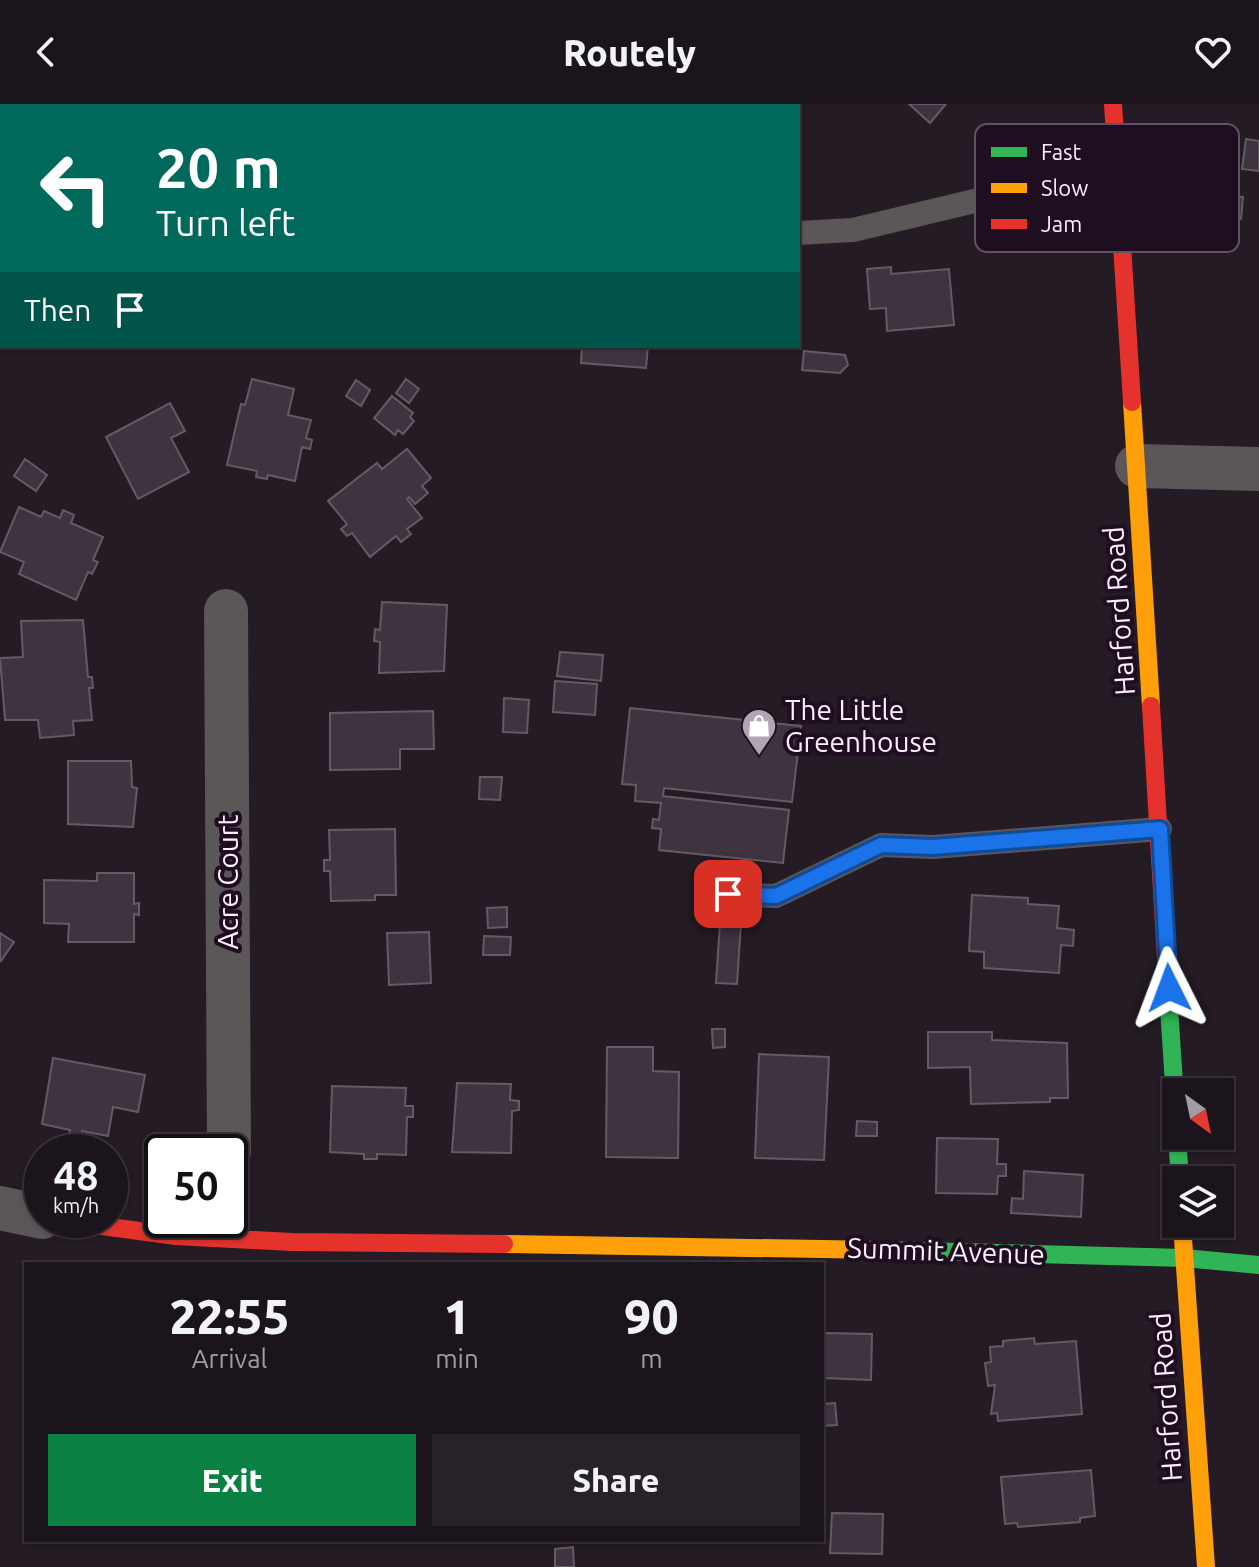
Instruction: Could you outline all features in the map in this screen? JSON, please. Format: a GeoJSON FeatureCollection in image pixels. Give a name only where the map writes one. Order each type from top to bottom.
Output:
{"type":"FeatureCollection","features":[{"type":"Feature","properties":{"kind":"main road","name":"Harford Road"},"geometry":{"type":"LineString","coordinates":[[1113,104],[1114,124]]}},
{"type":"Feature","properties":{"kind":"main road","name":"Harford Road"},"geometry":{"type":"LineString","coordinates":[[1123,252],[1174,1078]]}},
{"type":"Feature","properties":{"kind":"main road","name":"Summit Avenue"},"geometry":{"type":"LineString","coordinates":[[248,1232],[351,1244],[789,1247],[1184,1258],[1259,1265]]}},
{"type":"Feature","properties":{"kind":"main road","name":"Harford Road"},"geometry":{"type":"LineString","coordinates":[[1183,1238],[1206,1567]]}},
{"type":"Feature","properties":{"kind":"street"},"geometry":{"type":"LineString","coordinates":[[1137,466],[1259,469]]}},
{"type":"Feature","properties":{"kind":"street","name":"Acre Court"},"geometry":{"type":"LineString","coordinates":[[226,611],[229,1134]]}},
{"type":"Feature","properties":{"kind":"street"},"geometry":{"type":"LineString","coordinates":[[0,1208],[24,1213]]}},
{"type":"Feature","properties":{"kind":"lane"},"geometry":{"type":"LineString","coordinates":[[800,233],[853,230],[975,201]]}},
{"type":"Feature","properties":{"kind":"lane"},"geometry":{"type":"LineString","coordinates":[[726,915],[728,894],[776,896],[881,845],[933,847],[1160,829]]}},
{"type":"Feature","properties":{"kind":"building"},"geometry":{"type":"Polygon","coordinates":[[[909,104],[946,104],[930,123],[909,104]]]}},
{"type":"Feature","properties":{"kind":"building"},"geometry":{"type":"Polygon","coordinates":[[[1246,139],[1259,141],[1259,171],[1242,169],[1246,139]]]}},
{"type":"Feature","properties":{"kind":"building"},"geometry":{"type":"Polygon","coordinates":[[[1239,197],[1243,197],[1239,219],[1239,197]]]}},
{"type":"Feature","properties":{"kind":"building"},"geometry":{"type":"Polygon","coordinates":[[[891,267],[891,274],[949,269],[954,325],[887,331],[886,308],[870,309],[867,269],[891,267]]]}},
{"type":"Feature","properties":{"kind":"building"},"geometry":{"type":"Polygon","coordinates":[[[582,348],[648,348],[646,368],[581,363],[582,348]]]}},
{"type":"Feature","properties":{"kind":"building"},"geometry":{"type":"Polygon","coordinates":[[[804,351],[845,355],[848,365],[840,373],[802,370],[804,351]]]}},
{"type":"Feature","properties":{"kind":"building"},"geometry":{"type":"Polygon","coordinates":[[[252,379],[294,389],[288,415],[311,420],[306,438],[312,440],[310,449],[302,447],[295,481],[268,475],[267,479],[256,477],[257,471],[227,465],[241,404],[245,405],[252,379]]]}},
{"type":"Feature","properties":{"kind":"building"},"geometry":{"type":"Polygon","coordinates":[[[406,379],[419,389],[409,403],[396,393],[406,379]]]}},
{"type":"Feature","properties":{"kind":"building"},"geometry":{"type":"Polygon","coordinates":[[[356,380],[370,390],[361,406],[346,396],[356,380]]]}},
{"type":"Feature","properties":{"kind":"building"},"geometry":{"type":"Polygon","coordinates":[[[392,396],[413,413],[410,417],[414,421],[403,434],[398,430],[395,435],[374,418],[392,396]]]}},
{"type":"Feature","properties":{"kind":"building"},"geometry":{"type":"Polygon","coordinates":[[[170,403],[185,431],[171,438],[189,472],[138,499],[106,437],[170,403]]]}},
{"type":"Feature","properties":{"kind":"building"},"geometry":{"type":"Polygon","coordinates":[[[407,449],[431,478],[422,486],[428,493],[415,504],[409,497],[407,499],[422,518],[407,529],[411,534],[401,542],[396,536],[370,557],[352,533],[347,536],[341,529],[347,524],[328,501],[377,463],[382,469],[407,449]]]}},
{"type":"Feature","properties":{"kind":"building"},"geometry":{"type":"Polygon","coordinates":[[[25,459],[47,475],[36,491],[14,476],[25,459]]]}},
{"type":"Feature","properties":{"kind":"building"},"geometry":{"type":"Polygon","coordinates":[[[19,507],[41,517],[44,511],[60,518],[63,510],[74,515],[71,523],[103,537],[93,560],[98,562],[92,574],[88,572],[76,600],[19,574],[24,562],[0,552],[19,507]]]}},
{"type":"Feature","properties":{"kind":"building"},"geometry":{"type":"Polygon","coordinates":[[[382,602],[447,605],[444,671],[379,673],[380,642],[374,641],[375,629],[380,630],[382,602]]]}},
{"type":"Feature","properties":{"kind":"building"},"geometry":{"type":"Polygon","coordinates":[[[83,620],[88,677],[92,677],[93,688],[89,688],[92,720],[73,721],[74,735],[40,738],[38,720],[5,720],[0,658],[23,657],[21,621],[83,620]]]}},
{"type":"Feature","properties":{"kind":"building"},"geometry":{"type":"Polygon","coordinates":[[[560,652],[603,655],[601,681],[557,676],[560,652]]]}},
{"type":"Feature","properties":{"kind":"building"},"geometry":{"type":"Polygon","coordinates":[[[555,681],[597,684],[595,715],[553,712],[555,681]]]}},
{"type":"Feature","properties":{"kind":"building"},"geometry":{"type":"Polygon","coordinates":[[[504,698],[529,700],[527,733],[503,732],[504,698]]]}},
{"type":"Feature","properties":{"kind":"building"},"geometry":{"type":"Polygon","coordinates":[[[630,708],[801,726],[792,802],[664,788],[663,796],[789,810],[783,863],[659,850],[661,829],[652,828],[653,819],[659,820],[661,803],[635,801],[636,785],[622,784],[630,708]]]}},
{"type":"Feature","properties":{"kind":"building"},"geometry":{"type":"Polygon","coordinates":[[[433,711],[434,749],[400,749],[400,769],[330,770],[330,713],[433,711]]]}},
{"type":"Feature","properties":{"kind":"building"},"geometry":{"type":"Polygon","coordinates":[[[68,761],[131,761],[132,787],[137,788],[133,827],[68,824],[68,761]]]}},
{"type":"Feature","properties":{"kind":"building"},"geometry":{"type":"Polygon","coordinates":[[[480,777],[502,777],[500,800],[479,799],[480,777]]]}},
{"type":"Feature","properties":{"kind":"building"},"geometry":{"type":"Polygon","coordinates":[[[395,829],[396,895],[375,895],[375,900],[331,901],[330,871],[324,871],[324,860],[330,860],[329,830],[395,829]]]}},
{"type":"Feature","properties":{"kind":"building"},"geometry":{"type":"Polygon","coordinates":[[[97,873],[134,873],[134,904],[139,903],[139,915],[134,914],[134,942],[68,942],[69,924],[44,923],[44,880],[97,881],[97,873]]]}},
{"type":"Feature","properties":{"kind":"building"},"geometry":{"type":"Polygon","coordinates":[[[972,895],[1028,898],[1028,904],[1059,906],[1057,928],[1074,930],[1073,946],[1061,945],[1059,973],[984,968],[984,952],[969,951],[972,895]]]}},
{"type":"Feature","properties":{"kind":"building"},"geometry":{"type":"Polygon","coordinates":[[[507,907],[507,927],[488,928],[487,908],[507,907]]]}},
{"type":"Feature","properties":{"kind":"building"},"geometry":{"type":"Polygon","coordinates":[[[720,923],[741,923],[737,984],[716,983],[720,923]]]}},
{"type":"Feature","properties":{"kind":"building"},"geometry":{"type":"Polygon","coordinates":[[[429,932],[431,983],[389,985],[387,933],[429,932]]]}},
{"type":"Feature","properties":{"kind":"building"},"geometry":{"type":"Polygon","coordinates":[[[0,933],[14,942],[1,961],[0,961],[0,933]]]}},
{"type":"Feature","properties":{"kind":"building"},"geometry":{"type":"Polygon","coordinates":[[[484,936],[511,937],[510,955],[483,955],[484,936]]]}},
{"type":"Feature","properties":{"kind":"building"},"geometry":{"type":"Polygon","coordinates":[[[712,1029],[725,1029],[725,1047],[713,1048],[712,1029]]]}},
{"type":"Feature","properties":{"kind":"building"},"geometry":{"type":"Polygon","coordinates":[[[928,1032],[992,1032],[992,1040],[1067,1043],[1068,1098],[1050,1098],[1050,1102],[971,1104],[970,1067],[928,1068],[928,1032]]]}},
{"type":"Feature","properties":{"kind":"building"},"geometry":{"type":"Polygon","coordinates":[[[607,1047],[653,1047],[653,1071],[679,1072],[678,1158],[606,1157],[607,1047]]]}},
{"type":"Feature","properties":{"kind":"building"},"geometry":{"type":"Polygon","coordinates":[[[759,1054],[829,1057],[824,1160],[755,1158],[759,1054]]]}},
{"type":"Feature","properties":{"kind":"building"},"geometry":{"type":"Polygon","coordinates":[[[53,1058],[145,1075],[138,1112],[113,1107],[108,1134],[82,1131],[82,1134],[69,1134],[70,1130],[42,1124],[53,1058]]]}},
{"type":"Feature","properties":{"kind":"building"},"geometry":{"type":"Polygon","coordinates":[[[457,1083],[511,1084],[510,1100],[519,1101],[519,1110],[512,1111],[511,1153],[452,1152],[457,1083]]]}},
{"type":"Feature","properties":{"kind":"building"},"geometry":{"type":"Polygon","coordinates":[[[332,1086],[406,1088],[405,1106],[413,1106],[413,1117],[407,1117],[406,1155],[377,1154],[377,1159],[364,1159],[364,1154],[330,1152],[332,1086]]]}},
{"type":"Feature","properties":{"kind":"building"},"geometry":{"type":"Polygon","coordinates":[[[857,1121],[877,1122],[877,1136],[856,1136],[857,1121]]]}},
{"type":"Feature","properties":{"kind":"building"},"geometry":{"type":"Polygon","coordinates":[[[937,1138],[998,1139],[997,1164],[1006,1164],[1006,1176],[998,1176],[997,1194],[936,1193],[937,1138]]]}},
{"type":"Feature","properties":{"kind":"building"},"geometry":{"type":"Polygon","coordinates":[[[1024,1171],[1083,1175],[1081,1217],[1011,1213],[1012,1198],[1023,1199],[1024,1171]]]}},
{"type":"Feature","properties":{"kind":"building"},"geometry":{"type":"Polygon","coordinates":[[[825,1333],[872,1334],[871,1380],[824,1378],[825,1333]]]}},
{"type":"Feature","properties":{"kind":"building"},"geometry":{"type":"Polygon","coordinates":[[[1034,1338],[1035,1344],[1076,1341],[1082,1414],[998,1421],[997,1413],[991,1414],[995,1385],[988,1386],[985,1363],[991,1362],[990,1347],[1003,1346],[1003,1341],[1034,1338]]]}},
{"type":"Feature","properties":{"kind":"building"},"geometry":{"type":"Polygon","coordinates":[[[835,1403],[837,1425],[824,1426],[824,1404],[835,1403]]]}},
{"type":"Feature","properties":{"kind":"building"},"geometry":{"type":"Polygon","coordinates":[[[1091,1470],[1095,1516],[1080,1518],[1080,1522],[1018,1527],[1017,1523],[1005,1524],[1001,1477],[1091,1470]]]}},
{"type":"Feature","properties":{"kind":"building"},"geometry":{"type":"Polygon","coordinates":[[[832,1513],[883,1514],[882,1554],[830,1553],[832,1513]]]}},
{"type":"Feature","properties":{"kind":"building"},"geometry":{"type":"Polygon","coordinates":[[[573,1547],[574,1567],[555,1567],[555,1549],[573,1547]]]}},
{"type":"Feature","properties":{"kind":"traffic: fast"},"geometry":{"type":"LineString","coordinates":[[1168,992],[1174,1078]]}},
{"type":"Feature","properties":{"kind":"traffic: fast"},"geometry":{"type":"LineString","coordinates":[[1178,1150],[1179,1166]]}},
{"type":"Feature","properties":{"kind":"traffic: fast"},"geometry":{"type":"LineString","coordinates":[[882,1250],[1184,1258],[1259,1265]]}},
{"type":"Feature","properties":{"kind":"traffic: slow"},"geometry":{"type":"LineString","coordinates":[[1132,402],[1151,706]]}},
{"type":"Feature","properties":{"kind":"traffic: slow"},"geometry":{"type":"LineString","coordinates":[[1183,1238],[1206,1567]]}},
{"type":"Feature","properties":{"kind":"traffic: slow"},"geometry":{"type":"LineString","coordinates":[[504,1244],[882,1250]]}},
{"type":"Feature","properties":{"kind":"traffic: jam"},"geometry":{"type":"LineString","coordinates":[[1113,104],[1114,124]]}},
{"type":"Feature","properties":{"kind":"traffic: jam"},"geometry":{"type":"LineString","coordinates":[[1122,252],[1132,402]]}},
{"type":"Feature","properties":{"kind":"traffic: jam"},"geometry":{"type":"LineString","coordinates":[[1151,706],[1168,992]]}},
{"type":"Feature","properties":{"kind":"traffic: jam"},"geometry":{"type":"LineString","coordinates":[[128,1229],[176,1236],[292,1242],[504,1244]]}},
{"type":"Feature","properties":{"kind":"place","name":"The Little Greenhouse"},"geometry":{"type":"Point","coordinates":[759,757]}},
{"type":"Feature","properties":{"kind":"route"},"geometry":{"type":"LineString","coordinates":[[728,894],[776,896],[881,845],[933,847],[1160,829],[1169,988]]}}]}
